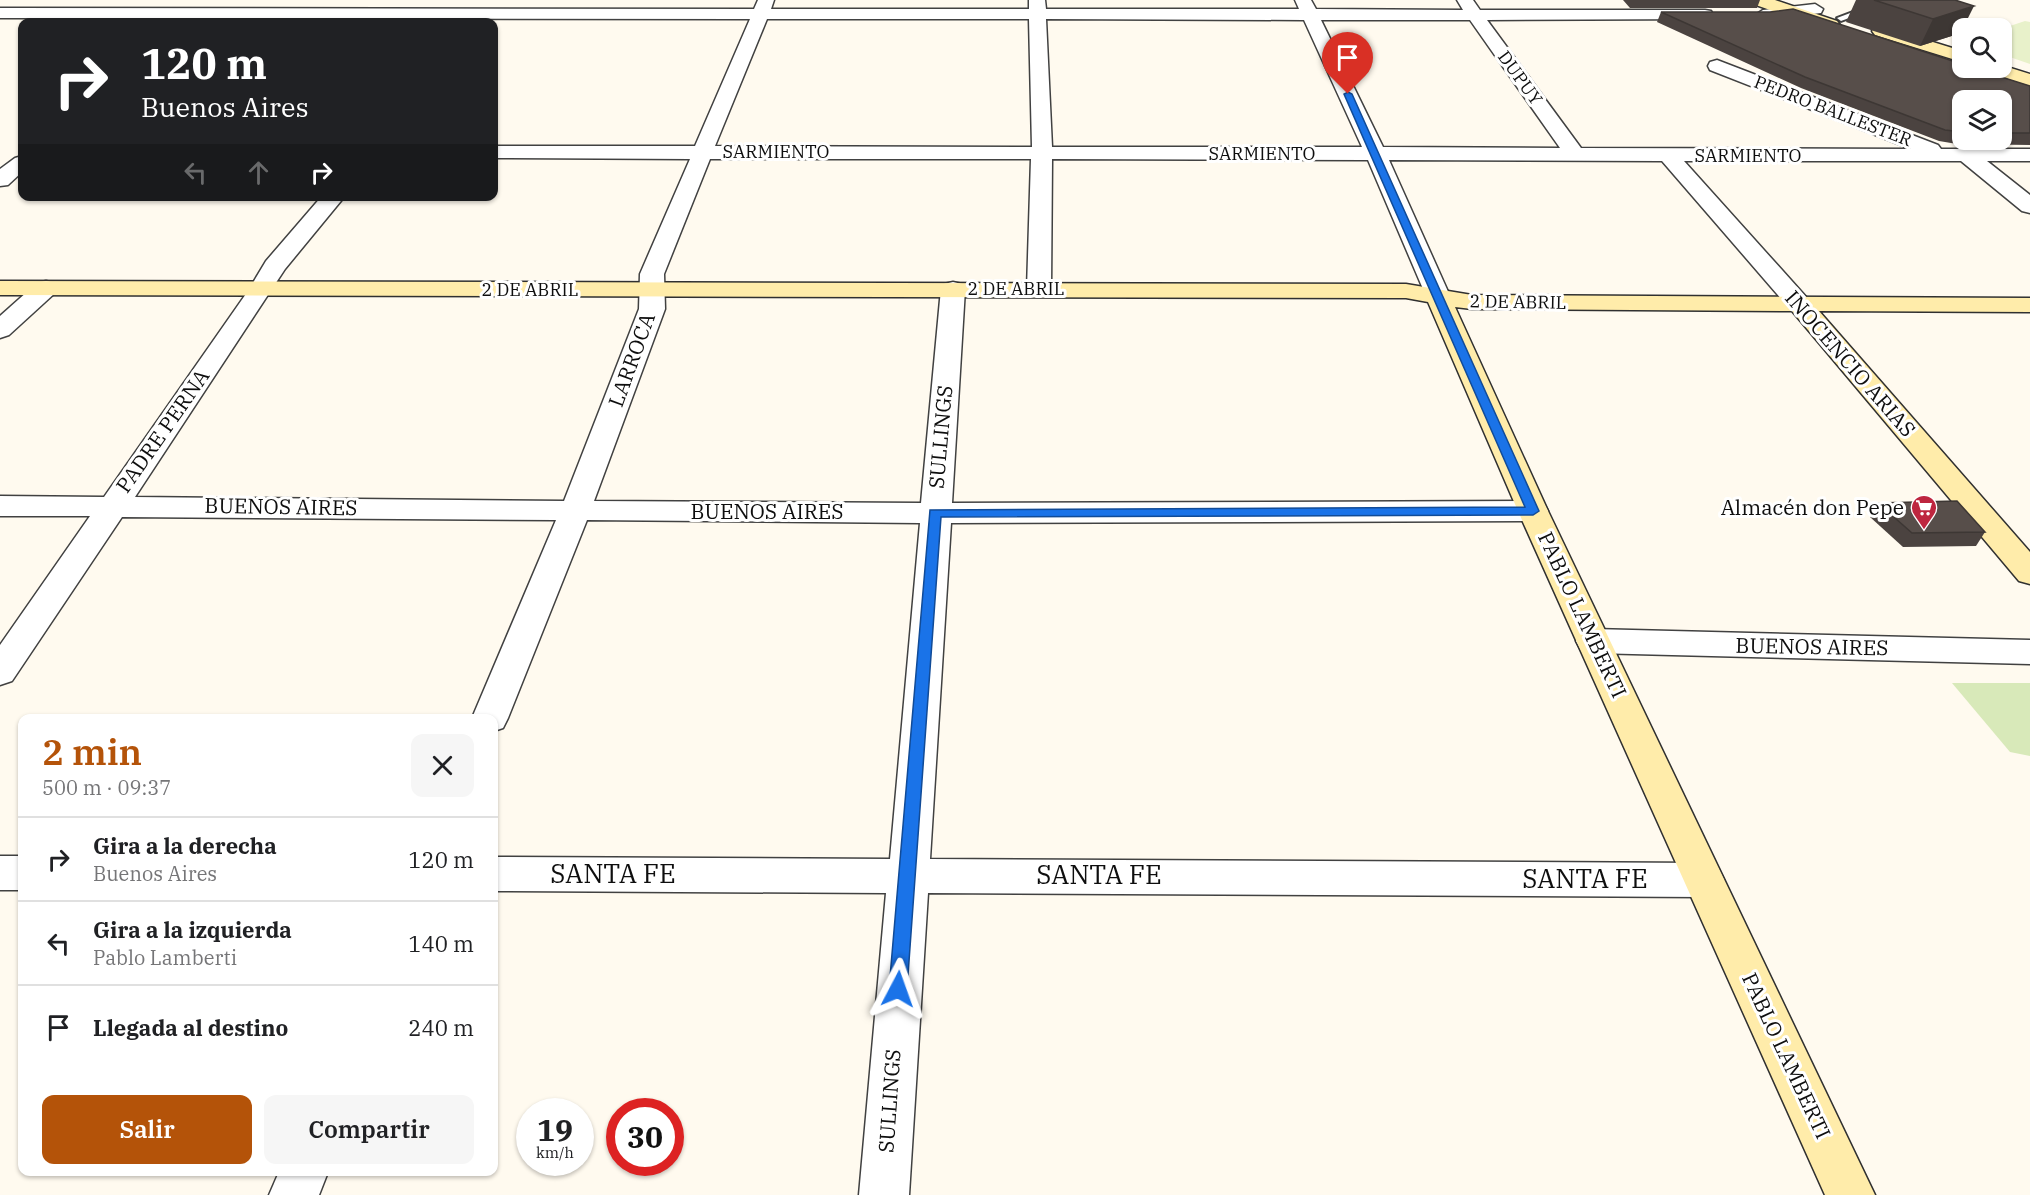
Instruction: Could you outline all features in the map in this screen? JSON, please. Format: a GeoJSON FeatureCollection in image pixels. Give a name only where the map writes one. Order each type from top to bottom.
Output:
{"type":"FeatureCollection","features":[{"type":"Feature","properties":{"kind":"street"},"geometry":{"type":"LineString","coordinates":[[212,18],[235,0]]}},
{"type":"Feature","properties":{"kind":"street"},"geometry":{"type":"LineString","coordinates":[[1759,0],[1815,9],[1952,54]]}},
{"type":"Feature","properties":{"kind":"street"},"geometry":{"type":"LineString","coordinates":[[1743,15],[1792,6],[1862,35],[2030,92]]}},
{"type":"Feature","properties":{"kind":"street"},"geometry":{"type":"LineString","coordinates":[[0,13],[212,18],[763,7],[1469,7],[1720,15]]}},
{"type":"Feature","properties":{"kind":"street","name":"LARROCA"},"geometry":{"type":"LineString","coordinates":[[492,714],[575,511],[652,309],[652,274],[701,151],[763,7]]}},
{"type":"Feature","properties":{"kind":"street"},"geometry":{"type":"LineString","coordinates":[[1038,7],[1042,152],[1039,289]]}},
{"type":"Feature","properties":{"kind":"street","name":"PABLO LAMBERTI"},"geometry":{"type":"LineString","coordinates":[[1306,7],[1376,155],[1593,641],[1850,1195]]}},
{"type":"Feature","properties":{"kind":"street","name":"DUPUY"},"geometry":{"type":"LineString","coordinates":[[1469,7],[1576,155]]}},
{"type":"Feature","properties":{"kind":"street","name":"PEDRO BALLESTER"},"geometry":{"type":"LineString","coordinates":[[1717,66],[1959,156],[2030,206]]}},
{"type":"Feature","properties":{"kind":"street"},"geometry":{"type":"LineString","coordinates":[[2012,74],[2030,80]]}},
{"type":"Feature","properties":{"kind":"street","name":"SARMIENTO"},"geometry":{"type":"LineString","coordinates":[[498,152],[2030,155]]}},
{"type":"Feature","properties":{"kind":"street"},"geometry":{"type":"LineString","coordinates":[[0,153],[18,153]]}},
{"type":"Feature","properties":{"kind":"street","name":"INOCENCIO ARIAS"},"geometry":{"type":"LineString","coordinates":[[1669,156],[2030,573]]}},
{"type":"Feature","properties":{"kind":"street"},"geometry":{"type":"LineString","coordinates":[[0,180],[18,165]]}},
{"type":"Feature","properties":{"kind":"street","name":"PADRE PERNA"},"geometry":{"type":"LineString","coordinates":[[0,672],[260,291],[274,266],[330,201]]}},
{"type":"Feature","properties":{"kind":"street","name":"2 DE ABRIL"},"geometry":{"type":"LineString","coordinates":[[0,288],[260,291],[953,288],[1406,291],[1472,302],[2030,305]]}},
{"type":"Feature","properties":{"kind":"street"},"geometry":{"type":"LineString","coordinates":[[0,330],[46,288]]}},
{"type":"Feature","properties":{"kind":"street","name":"SULLINGS"},"geometry":{"type":"LineString","coordinates":[[884,1195],[906,874],[953,288]]}},
{"type":"Feature","properties":{"kind":"street","name":"BUENOS AIRES"},"geometry":{"type":"LineString","coordinates":[[0,506],[112,505],[935,513],[1535,514]]}},
{"type":"Feature","properties":{"kind":"street","name":"BUENOS AIRES"},"geometry":{"type":"LineString","coordinates":[[1593,641],[2030,652]]}},
{"type":"Feature","properties":{"kind":"street"},"geometry":{"type":"LineString","coordinates":[[0,873],[18,873]]}},
{"type":"Feature","properties":{"kind":"street","name":"SANTA FE"},"geometry":{"type":"LineString","coordinates":[[498,874],[1704,879]]}},
{"type":"Feature","properties":{"kind":"street"},"geometry":{"type":"LineString","coordinates":[[294,1195],[302,1176]]}},
{"type":"Feature","properties":{"kind":"lane"},"geometry":{"type":"LineString","coordinates":[[1841,18],[1876,7]]}},
{"type":"Feature","properties":{"kind":"green space"},"geometry":{"type":"Polygon","coordinates":[[[2025,21],[2030,22],[2030,64],[2012,58],[2012,25],[2025,21]]]}},
{"type":"Feature","properties":{"kind":"green space"},"geometry":{"type":"Polygon","coordinates":[[[1952,683],[2030,683],[2030,756],[2010,752],[1952,683]]]}},
{"type":"Feature","properties":{"kind":"building"},"geometry":{"type":"Polygon","coordinates":[[[1874,0],[1955,0],[1974,6],[1933,19],[1874,0]]]}},
{"type":"Feature","properties":{"kind":"building"},"geometry":{"type":"Polygon","coordinates":[[[1793,9],[1952,61],[1952,78],[2005,78],[2030,86],[2030,133],[2012,133],[2012,90],[1952,90],[1952,131],[1945,130],[1805,77],[1661,12],[1770,12],[1793,9]]]}},
{"type":"Feature","properties":{"kind":"building"},"geometry":{"type":"Polygon","coordinates":[[[1957,501],[1985,532],[1912,533],[1878,503],[1957,501]]]}},
{"type":"Feature","properties":{"kind":"place","name":"Almacén don Pepe"},"geometry":{"type":"Point","coordinates":[1924,531]}},
{"type":"Feature","properties":{"kind":"route"},"geometry":{"type":"LineString","coordinates":[[898,989],[935,513],[1533,511],[1348,94]]}}]}
